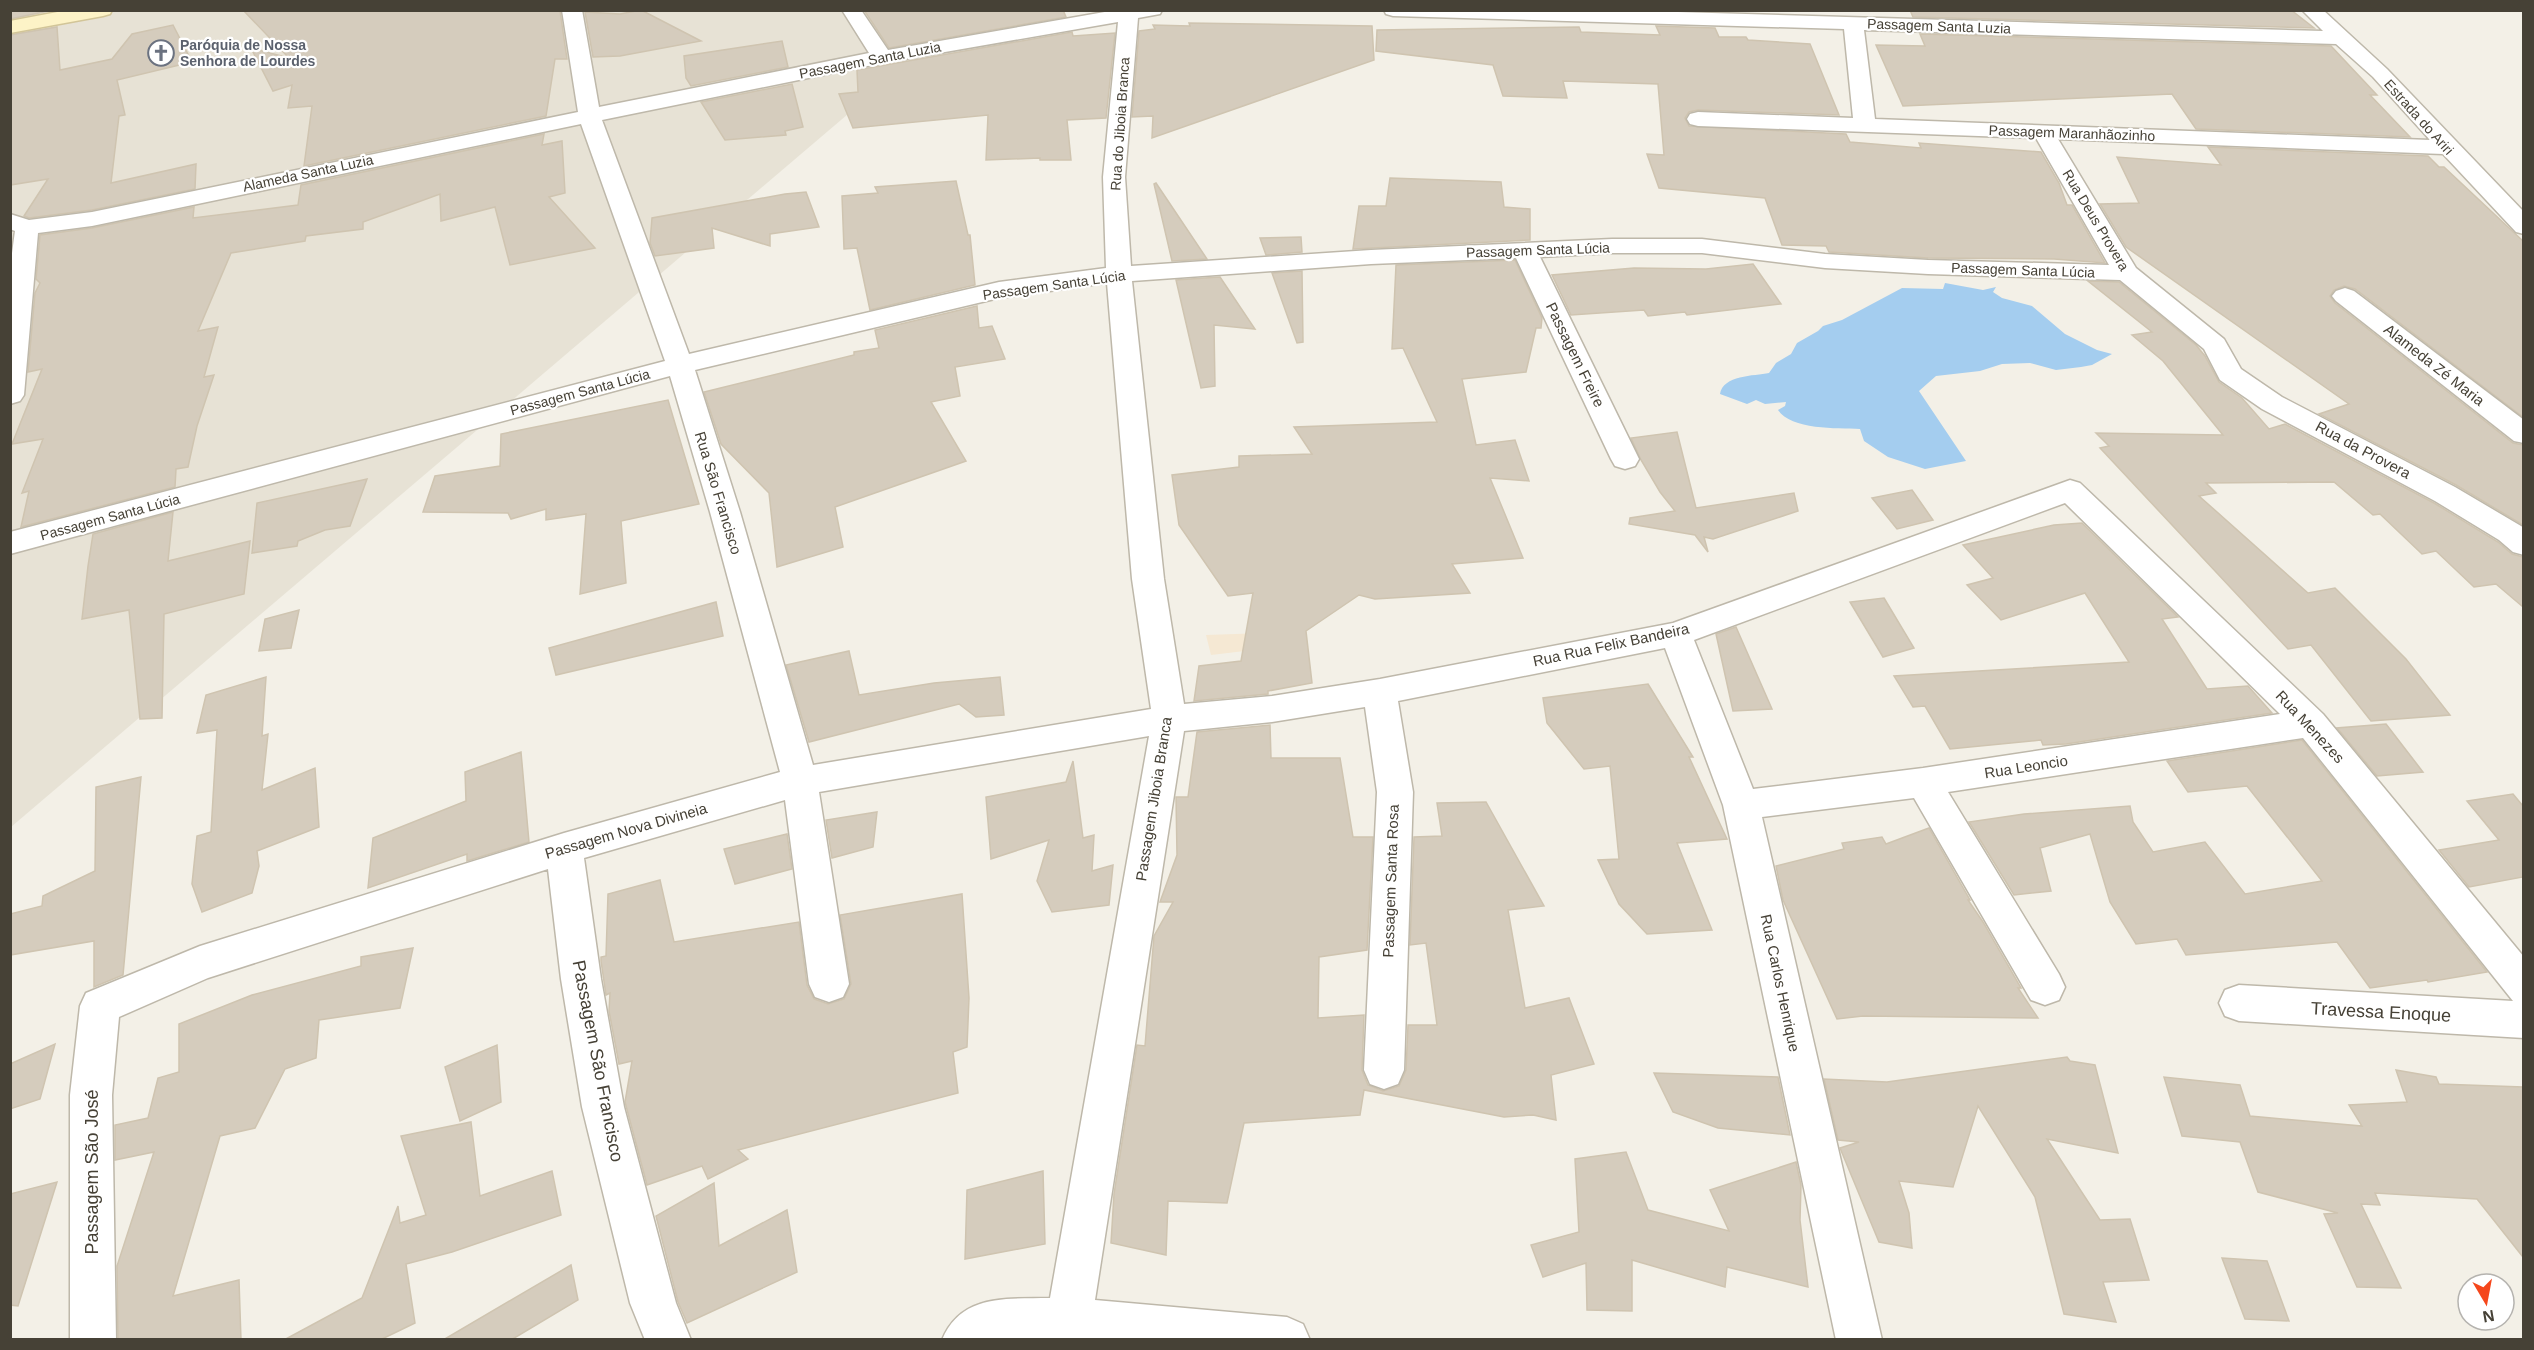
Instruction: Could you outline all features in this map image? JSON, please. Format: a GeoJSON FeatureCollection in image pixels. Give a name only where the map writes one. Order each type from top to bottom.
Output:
{"type":"FeatureCollection","features":[{"type":"Feature","properties":{"kind":"main road"},"geometry":{"type":"LineString","coordinates":[[10,27],[103,10]]}},
{"type":"Feature","properties":{"kind":"street","name":"Rua São Francisco"},"geometry":{"type":"LineString","coordinates":[[572,10],[588,116],[680,365],[725,512],[800,781],[829,984]]}},
{"type":"Feature","properties":{"kind":"street"},"geometry":{"type":"LineString","coordinates":[[851,10],[882,57]]}},
{"type":"Feature","properties":{"kind":"street","name":"Passagem Santa Luzia"},"geometry":{"type":"LineString","coordinates":[[588,116],[882,57],[1129,12],[1153,10]]}},
{"type":"Feature","properties":{"kind":"street","name":"Passagem Santa Luzia"},"geometry":{"type":"LineString","coordinates":[[1393,10],[2341,38]]}},
{"type":"Feature","properties":{"kind":"street","name":"Estrada do Ariri"},"geometry":{"type":"LineString","coordinates":[[2311,10],[2380,73],[2446,147],[2523,227]]}},
{"type":"Feature","properties":{"kind":"street","name":"Rua do Jiboia Branca"},"geometry":{"type":"LineString","coordinates":[[1119,274],[1114,177],[1129,12]]}},
{"type":"Feature","properties":{"kind":"street"},"geometry":{"type":"LineString","coordinates":[[1853,24],[1865,125]]}},
{"type":"Feature","properties":{"kind":"street","name":"Alameda Santa Luzia"},"geometry":{"type":"LineString","coordinates":[[19,224],[102,217],[588,116]]}},
{"type":"Feature","properties":{"kind":"street","name":"Passagem Maranhãozinho"},"geometry":{"type":"LineString","coordinates":[[1698,119],[2446,147]]}},
{"type":"Feature","properties":{"kind":"street","name":"Rua Deus Provera"},"geometry":{"type":"LineString","coordinates":[[2043,132],[2126,273],[2215,345]]}},
{"type":"Feature","properties":{"kind":"street"},"geometry":{"type":"LineString","coordinates":[[10,395],[19,224]]}},
{"type":"Feature","properties":{"kind":"street","name":"Passagem Santa Lúcia"},"geometry":{"type":"LineString","coordinates":[[10,543],[680,365],[999,290],[1119,274],[1371,257],[1612,246],[1702,246],[1825,261],[2126,273]]}},
{"type":"Feature","properties":{"kind":"street","name":"Passagem Freire"},"geometry":{"type":"LineString","coordinates":[[1525,250],[1625,459]]}},
{"type":"Feature","properties":{"kind":"street","name":"Passagem Jiboia Branca"},"geometry":{"type":"LineString","coordinates":[[1069,1321],[1168,719],[1148,579],[1119,274]]}},
{"type":"Feature","properties":{"kind":"street","name":"Alameda Zé Maria"},"geometry":{"type":"LineString","coordinates":[[2345,296],[2523,434]]}},
{"type":"Feature","properties":{"kind":"street","name":"Rua da Provera"},"geometry":{"type":"LineString","coordinates":[[2215,345],[2230,374],[2248,388],[2445,494],[2510,533],[2523,544]]}},
{"type":"Feature","properties":{"kind":"street","name":"Rua Rua Felix Bandeira"},"geometry":{"type":"LineString","coordinates":[[1168,719],[1272,709],[1380,692],[1676,634],[2070,490]]}},
{"type":"Feature","properties":{"kind":"street","name":"Rua Menezes"},"geometry":{"type":"LineString","coordinates":[[2070,490],[2311,723],[2450,893],[2523,987]]}},
{"type":"Feature","properties":{"kind":"street","name":"Rua Carlos Henrique"},"geometry":{"type":"LineString","coordinates":[[1676,634],[1741,805],[1859,1340]]}},
{"type":"Feature","properties":{"kind":"street","name":"Passagem Santa Rosa"},"geometry":{"type":"LineString","coordinates":[[1380,692],[1395,792],[1384,1070]]}},
{"type":"Feature","properties":{"kind":"street","name":"Passagem Nova Divineia"},"geometry":{"type":"LineString","coordinates":[[100,1006],[200,963],[564,848],[800,781],[1168,719]]}},
{"type":"Feature","properties":{"kind":"street","name":"Rua Leoncio"},"geometry":{"type":"LineString","coordinates":[[1741,805],[1923,782],[2311,723]]}},
{"type":"Feature","properties":{"kind":"street"},"geometry":{"type":"LineString","coordinates":[[1923,782],[2045,987]]}},
{"type":"Feature","properties":{"kind":"street","name":"Passagem São Francisco"},"geometry":{"type":"LineString","coordinates":[[564,848],[581,979],[603,1107],[653,1303],[668,1340]]}},
{"type":"Feature","properties":{"kind":"street","name":"Travessa Enoque"},"geometry":{"type":"LineString","coordinates":[[2239,1003],[2523,1020]]}},
{"type":"Feature","properties":{"kind":"street","name":"Passagem São José"},"geometry":{"type":"LineString","coordinates":[[93,1340],[91,1095],[100,1006]]}},
{"type":"Feature","properties":{"kind":"street"},"geometry":{"type":"LineString","coordinates":[[981,1334],[1069,1321],[1287,1340]]}},
{"type":"Feature","properties":{"kind":"shaded area"},"geometry":{"type":"Polygon","coordinates":[[[11,11],[969,11],[11,827],[11,11]]]}},
{"type":"Feature","properties":{"kind":"shaded area"},"geometry":{"type":"Polygon","coordinates":[[[1293,632],[1295,645],[1211,655],[1206,635],[1293,632]]]}},
{"type":"Feature","properties":{"kind":"water"},"geometry":{"type":"Polygon","coordinates":[[[1945,283],[1983,290],[1996,287],[1993,292],[2002,298],[2032,306],[2065,334],[2097,350],[2112,354],[2092,365],[2081,367],[2056,370],[2030,363],[2002,364],[1980,371],[1936,376],[1919,391],[1966,461],[1925,469],[1888,457],[1864,441],[1860,429],[1804,425],[1784,417],[1778,410],[1785,406],[1786,402],[1765,404],[1756,400],[1747,404],[1720,394],[1722,388],[1733,380],[1769,373],[1776,363],[1791,354],[1797,343],[1823,326],[1842,320],[1902,288],[1943,289],[1945,283]]]}},
{"type":"Feature","properties":{"kind":"building"},"geometry":{"type":"Polygon","coordinates":[[[10,10],[53,10],[10,19],[10,10]]]}},
{"type":"Feature","properties":{"kind":"building"},"geometry":{"type":"Polygon","coordinates":[[[243,10],[560,11],[567,59],[555,59],[546,116],[304,166],[312,106],[288,108],[292,85],[273,91],[251,48],[289,58],[243,10]]]}},
{"type":"Feature","properties":{"kind":"building"},"geometry":{"type":"Polygon","coordinates":[[[641,10],[701,41],[620,56],[593,57],[585,12],[620,14],[641,10]]]}},
{"type":"Feature","properties":{"kind":"building"},"geometry":{"type":"Polygon","coordinates":[[[864,10],[1063,10],[1066,17],[889,48],[864,10]]]}},
{"type":"Feature","properties":{"kind":"building"},"geometry":{"type":"Polygon","coordinates":[[[1910,10],[2291,10],[2314,28],[1913,17],[1910,10]]]}},
{"type":"Feature","properties":{"kind":"building"},"geometry":{"type":"Polygon","coordinates":[[[1189,23],[1372,26],[1374,60],[1152,138],[1153,116],[1132,117],[1139,31],[1155,29],[1153,25],[1190,26],[1189,23]]]}},
{"type":"Feature","properties":{"kind":"building"},"geometry":{"type":"Polygon","coordinates":[[[173,25],[192,62],[117,80],[125,115],[119,116],[111,183],[196,164],[195,189],[92,210],[29,218],[24,216],[48,179],[10,185],[10,35],[57,27],[60,70],[112,59],[132,34],[173,25]]]}},
{"type":"Feature","properties":{"kind":"building"},"geometry":{"type":"Polygon","coordinates":[[[1656,26],[1715,28],[1719,37],[1746,37],[1748,40],[1810,44],[1839,115],[1698,110],[1689,112],[1685,118],[1689,126],[1846,134],[1850,142],[1921,148],[1919,143],[2041,152],[2059,183],[2067,205],[2072,205],[2105,263],[2054,259],[1928,258],[1829,252],[1826,246],[1782,245],[1765,198],[1659,188],[1647,154],[1664,155],[1658,84],[1563,81],[1567,98],[1503,96],[1493,65],[1376,51],[1377,30],[1579,27],[1581,32],[1660,35],[1656,26]]]}},
{"type":"Feature","properties":{"kind":"building"},"geometry":{"type":"Polygon","coordinates":[[[1072,32],[1073,36],[1115,33],[1106,118],[1067,120],[1071,160],[1040,160],[1040,158],[986,160],[988,115],[853,128],[839,94],[858,92],[857,70],[1072,32]]]}},
{"type":"Feature","properties":{"kind":"building"},"geometry":{"type":"Polygon","coordinates":[[[1920,34],[2331,46],[2377,95],[2370,95],[2410,137],[2196,129],[2172,94],[1903,106],[1876,45],[1925,46],[1920,34]]]}},
{"type":"Feature","properties":{"kind":"building"},"geometry":{"type":"Polygon","coordinates":[[[782,41],[788,67],[691,86],[686,78],[684,56],[782,41]]]}},
{"type":"Feature","properties":{"kind":"building"},"geometry":{"type":"Polygon","coordinates":[[[792,84],[803,127],[785,131],[786,135],[725,140],[701,102],[792,84]]]}},
{"type":"Feature","properties":{"kind":"building"},"geometry":{"type":"Polygon","coordinates":[[[544,134],[542,145],[562,141],[565,193],[549,197],[595,248],[510,265],[495,207],[441,221],[440,194],[363,222],[363,229],[306,236],[305,241],[231,253],[198,331],[218,327],[204,377],[214,375],[197,426],[188,467],[176,469],[175,487],[21,527],[29,491],[22,493],[43,439],[12,444],[42,369],[28,372],[35,293],[40,283],[36,279],[40,235],[92,228],[194,207],[193,218],[298,205],[301,185],[544,134]]]}},
{"type":"Feature","properties":{"kind":"building"},"geometry":{"type":"Polygon","coordinates":[[[2208,147],[2428,156],[2439,167],[2444,167],[2523,241],[2523,417],[2355,289],[2344,286],[2334,290],[2330,296],[2335,303],[2513,443],[2523,445],[2523,525],[2456,485],[2319,414],[2349,404],[2126,247],[2100,204],[2139,203],[2117,157],[2221,165],[2208,147]]]}},
{"type":"Feature","properties":{"kind":"building"},"geometry":{"type":"Polygon","coordinates":[[[1390,178],[1501,182],[1504,207],[1530,209],[1530,240],[1353,249],[1359,206],[1386,206],[1390,178]]]}},
{"type":"Feature","properties":{"kind":"building"},"geometry":{"type":"Polygon","coordinates":[[[956,181],[968,235],[970,235],[975,285],[870,310],[857,248],[844,249],[842,196],[878,193],[875,187],[956,181]]]}},
{"type":"Feature","properties":{"kind":"building"},"geometry":{"type":"Polygon","coordinates":[[[1156,183],[1207,259],[1172,261],[1154,184],[1156,183]]]}},
{"type":"Feature","properties":{"kind":"building"},"geometry":{"type":"Polygon","coordinates":[[[806,192],[819,227],[770,234],[770,246],[712,228],[714,248],[655,256],[650,243],[652,218],[806,192]]]}},
{"type":"Feature","properties":{"kind":"building"},"geometry":{"type":"Polygon","coordinates":[[[1301,237],[1302,252],[1266,255],[1260,238],[1301,237]]]}},
{"type":"Feature","properties":{"kind":"building"},"geometry":{"type":"Polygon","coordinates":[[[1515,260],[1542,318],[1541,328],[1536,328],[1526,372],[1462,379],[1476,445],[1515,440],[1529,481],[1490,478],[1523,558],[1452,564],[1470,593],[1375,599],[1359,595],[1306,631],[1312,683],[1268,691],[1268,694],[1194,701],[1199,666],[1241,661],[1253,593],[1228,596],[1179,525],[1172,475],[1239,467],[1239,456],[1312,454],[1294,427],[1437,422],[1403,348],[1392,349],[1396,265],[1515,260]]]}},
{"type":"Feature","properties":{"kind":"building"},"geometry":{"type":"Polygon","coordinates":[[[1753,264],[1781,304],[1687,315],[1685,312],[1648,316],[1644,310],[1571,315],[1552,275],[1634,268],[1706,269],[1753,264]]]}},
{"type":"Feature","properties":{"kind":"building"},"geometry":{"type":"Polygon","coordinates":[[[1302,271],[1303,342],[1297,343],[1272,273],[1302,271]]]}},
{"type":"Feature","properties":{"kind":"building"},"geometry":{"type":"Polygon","coordinates":[[[1220,277],[1255,329],[1214,325],[1215,386],[1201,388],[1176,280],[1220,277]]]}},
{"type":"Feature","properties":{"kind":"building"},"geometry":{"type":"Polygon","coordinates":[[[2088,281],[2119,282],[2196,345],[2205,356],[2219,382],[2242,398],[2269,429],[2285,424],[2434,503],[2498,542],[2512,554],[2523,557],[2523,607],[2496,584],[2474,587],[2436,551],[2422,554],[2380,514],[2373,515],[2334,482],[2206,483],[2216,493],[2199,496],[2308,593],[2335,588],[2406,659],[2450,715],[2371,721],[2311,645],[2288,649],[2100,448],[2109,446],[2096,433],[2223,435],[2163,361],[2132,335],[2152,332],[2088,281]]]}},
{"type":"Feature","properties":{"kind":"building"},"geometry":{"type":"Polygon","coordinates":[[[977,306],[979,328],[992,326],[1005,359],[955,367],[960,396],[931,402],[966,461],[835,507],[843,547],[777,567],[769,493],[721,444],[704,392],[854,355],[854,352],[879,348],[875,330],[977,306]]]}},
{"type":"Feature","properties":{"kind":"building"},"geometry":{"type":"Polygon","coordinates":[[[668,400],[699,504],[621,521],[626,583],[580,594],[586,514],[546,520],[546,509],[511,519],[508,513],[423,512],[435,476],[500,466],[501,434],[668,400]]]}},
{"type":"Feature","properties":{"kind":"building"},"geometry":{"type":"Polygon","coordinates":[[[1677,432],[1696,508],[1794,493],[1798,511],[1713,539],[1704,537],[1708,552],[1695,535],[1629,524],[1630,518],[1675,511],[1660,492],[1631,438],[1677,432]]]}},
{"type":"Feature","properties":{"kind":"building"},"geometry":{"type":"Polygon","coordinates":[[[367,479],[350,526],[325,530],[298,541],[297,546],[252,553],[257,503],[367,479]]]}},
{"type":"Feature","properties":{"kind":"building"},"geometry":{"type":"Polygon","coordinates":[[[1912,490],[1933,520],[1897,529],[1872,498],[1912,490]]]}},
{"type":"Feature","properties":{"kind":"building"},"geometry":{"type":"Polygon","coordinates":[[[173,512],[168,561],[250,541],[244,594],[164,614],[162,718],[140,719],[129,610],[82,619],[93,534],[173,512]]]}},
{"type":"Feature","properties":{"kind":"building"},"geometry":{"type":"Polygon","coordinates":[[[2082,523],[2178,617],[2162,619],[2207,689],[2248,686],[2272,713],[2066,744],[2043,745],[2041,740],[1950,749],[1925,706],[1913,707],[1894,676],[2129,662],[2085,593],[2001,620],[1967,585],[1993,578],[1963,545],[2054,525],[2082,523]]]}},
{"type":"Feature","properties":{"kind":"building"},"geometry":{"type":"Polygon","coordinates":[[[1884,598],[1914,648],[1883,657],[1850,602],[1884,598]]]}},
{"type":"Feature","properties":{"kind":"building"},"geometry":{"type":"Polygon","coordinates":[[[716,602],[723,636],[556,675],[549,648],[716,602]]]}},
{"type":"Feature","properties":{"kind":"building"},"geometry":{"type":"Polygon","coordinates":[[[299,610],[291,648],[259,651],[265,619],[299,610]]]}},
{"type":"Feature","properties":{"kind":"building"},"geometry":{"type":"Polygon","coordinates":[[[1736,627],[1772,709],[1733,711],[1716,634],[1736,627]]]}},
{"type":"Feature","properties":{"kind":"building"},"geometry":{"type":"Polygon","coordinates":[[[849,651],[859,695],[934,683],[1000,677],[1004,715],[976,717],[959,704],[809,742],[786,665],[849,651]]]}},
{"type":"Feature","properties":{"kind":"building"},"geometry":{"type":"Polygon","coordinates":[[[266,677],[262,736],[268,734],[262,790],[315,768],[319,827],[257,851],[259,866],[252,893],[202,912],[192,884],[197,836],[211,832],[217,730],[197,733],[206,695],[266,677]]]}},
{"type":"Feature","properties":{"kind":"building"},"geometry":{"type":"Polygon","coordinates":[[[1648,684],[1693,757],[1689,757],[1727,839],[1677,843],[1712,930],[1647,934],[1619,904],[1598,860],[1619,859],[1610,766],[1584,769],[1547,723],[1543,698],[1648,684]]]}},
{"type":"Feature","properties":{"kind":"building"},"geometry":{"type":"Polygon","coordinates":[[[2386,724],[2423,772],[2377,776],[2337,728],[2386,724]]]}},
{"type":"Feature","properties":{"kind":"building"},"geometry":{"type":"Polygon","coordinates":[[[1270,725],[1271,758],[1340,758],[1353,837],[1373,837],[1367,950],[1319,957],[1318,1018],[1364,1015],[1362,1070],[1368,1085],[1383,1091],[1399,1086],[1406,1070],[1408,1025],[1437,1025],[1426,943],[1410,945],[1414,837],[1442,836],[1437,803],[1486,802],[1544,906],[1508,910],[1525,1008],[1569,998],[1594,1064],[1551,1075],[1556,1120],[1533,1115],[1504,1117],[1364,1090],[1360,1115],[1244,1123],[1227,1203],[1168,1201],[1166,1255],[1111,1243],[1114,1194],[1137,1045],[1145,1046],[1154,936],[1173,902],[1160,902],[1177,855],[1176,797],[1188,797],[1197,732],[1270,725]]]}},
{"type":"Feature","properties":{"kind":"building"},"geometry":{"type":"Polygon","coordinates":[[[2302,740],[2487,972],[2428,982],[2427,980],[2370,988],[2337,942],[2186,955],[2177,939],[2136,944],[2110,902],[2090,834],[2040,848],[2051,891],[2014,895],[1969,822],[2024,814],[2130,806],[2133,822],[2153,852],[2205,842],[2245,894],[2322,881],[2247,786],[2188,792],[2167,761],[2302,740]]]}},
{"type":"Feature","properties":{"kind":"building"},"geometry":{"type":"Polygon","coordinates":[[[521,752],[529,842],[467,861],[467,854],[368,888],[373,838],[466,801],[465,772],[521,752]]]}},
{"type":"Feature","properties":{"kind":"building"},"geometry":{"type":"Polygon","coordinates":[[[1073,761],[1083,838],[1094,835],[1092,871],[1113,865],[1109,905],[1052,912],[1037,881],[1049,840],[991,859],[986,797],[1066,782],[1073,761]]]}},
{"type":"Feature","properties":{"kind":"building"},"geometry":{"type":"Polygon","coordinates":[[[141,777],[123,975],[94,987],[94,941],[10,955],[10,914],[42,906],[43,896],[95,871],[96,787],[141,777]]]}},
{"type":"Feature","properties":{"kind":"building"},"geometry":{"type":"Polygon","coordinates":[[[2513,794],[2523,806],[2523,877],[2469,887],[2439,850],[2499,840],[2467,801],[2513,794]]]}},
{"type":"Feature","properties":{"kind":"building"},"geometry":{"type":"Polygon","coordinates":[[[877,812],[873,847],[832,858],[826,820],[877,812]]]}},
{"type":"Feature","properties":{"kind":"building"},"geometry":{"type":"Polygon","coordinates":[[[1929,828],[1970,900],[1968,900],[2021,988],[2018,988],[2038,1018],[1863,1016],[1837,1019],[1783,900],[1776,866],[1844,849],[1842,843],[1882,837],[1886,844],[1929,828]]]}},
{"type":"Feature","properties":{"kind":"building"},"geometry":{"type":"Polygon","coordinates":[[[787,834],[792,869],[735,884],[724,849],[787,834]]]}},
{"type":"Feature","properties":{"kind":"building"},"geometry":{"type":"Polygon","coordinates":[[[660,880],[674,942],[799,922],[807,985],[814,999],[828,1004],[844,999],[851,984],[840,915],[962,894],[969,998],[967,1047],[953,1052],[958,1093],[738,1150],[748,1159],[708,1179],[702,1166],[647,1185],[625,1102],[632,1061],[619,1064],[609,1011],[610,993],[606,995],[601,957],[606,956],[608,894],[660,880]]]}},
{"type":"Feature","properties":{"kind":"building"},"geometry":{"type":"Polygon","coordinates":[[[413,948],[400,1008],[319,1020],[316,1058],[285,1069],[255,1128],[220,1136],[173,1296],[239,1280],[241,1340],[118,1340],[117,1266],[154,1152],[115,1160],[115,1125],[148,1118],[158,1078],[179,1072],[179,1024],[252,995],[361,966],[361,957],[413,948]]]}},
{"type":"Feature","properties":{"kind":"building"},"geometry":{"type":"Polygon","coordinates":[[[55,1044],[40,1099],[10,1109],[10,1064],[55,1044]]]}},
{"type":"Feature","properties":{"kind":"building"},"geometry":{"type":"Polygon","coordinates":[[[497,1045],[501,1102],[460,1121],[445,1067],[497,1045]]]}},
{"type":"Feature","properties":{"kind":"building"},"geometry":{"type":"Polygon","coordinates":[[[2067,1057],[2070,1061],[2095,1065],[2118,1153],[2047,1139],[2100,1220],[2130,1219],[2149,1280],[2103,1282],[2116,1322],[2064,1314],[2035,1197],[1978,1106],[1953,1187],[1899,1181],[1909,1213],[1912,1248],[1879,1242],[1840,1148],[1859,1142],[1838,1140],[1824,1079],[1887,1082],[2067,1057]]]}},
{"type":"Feature","properties":{"kind":"building"},"geometry":{"type":"Polygon","coordinates":[[[2396,1070],[2436,1077],[2439,1084],[2523,1087],[2523,1257],[2477,1199],[2375,1193],[2380,1205],[2361,1204],[2401,1288],[2357,1287],[2324,1214],[2338,1213],[2258,1192],[2240,1142],[2182,1136],[2164,1077],[2240,1085],[2250,1116],[2362,1126],[2349,1105],[2407,1102],[2396,1070]]]}},
{"type":"Feature","properties":{"kind":"building"},"geometry":{"type":"Polygon","coordinates":[[[1654,1073],[1778,1077],[1790,1135],[1718,1128],[1673,1112],[1654,1073]]]}},
{"type":"Feature","properties":{"kind":"building"},"geometry":{"type":"Polygon","coordinates":[[[471,1122],[480,1196],[552,1171],[561,1215],[452,1252],[406,1264],[415,1323],[380,1340],[284,1340],[362,1298],[398,1206],[400,1223],[426,1215],[401,1136],[471,1122]]]}},
{"type":"Feature","properties":{"kind":"building"},"geometry":{"type":"Polygon","coordinates":[[[1626,1152],[1648,1210],[1729,1231],[1710,1190],[1796,1162],[1801,1185],[1800,1220],[1808,1287],[1727,1267],[1725,1287],[1632,1260],[1632,1311],[1587,1310],[1586,1263],[1543,1277],[1531,1245],[1579,1232],[1575,1159],[1626,1152]]]}},
{"type":"Feature","properties":{"kind":"building"},"geometry":{"type":"Polygon","coordinates":[[[1043,1171],[1045,1244],[965,1259],[967,1190],[1043,1171]]]}},
{"type":"Feature","properties":{"kind":"building"},"geometry":{"type":"Polygon","coordinates":[[[57,1182],[18,1306],[10,1305],[10,1194],[57,1182]]]}},
{"type":"Feature","properties":{"kind":"building"},"geometry":{"type":"Polygon","coordinates":[[[714,1183],[719,1246],[787,1210],[797,1272],[687,1323],[678,1302],[656,1216],[714,1183]]]}},
{"type":"Feature","properties":{"kind":"building"},"geometry":{"type":"Polygon","coordinates":[[[2222,1258],[2267,1261],[2289,1321],[2245,1319],[2222,1258]]]}},
{"type":"Feature","properties":{"kind":"building"},"geometry":{"type":"Polygon","coordinates":[[[571,1265],[578,1300],[511,1340],[443,1340],[571,1265]]]}},
{"type":"Feature","properties":{"kind":"place","name":"Paróquia de Nossa Senhora de Lourdes"},"geometry":{"type":"Point","coordinates":[161,53]}}]}
